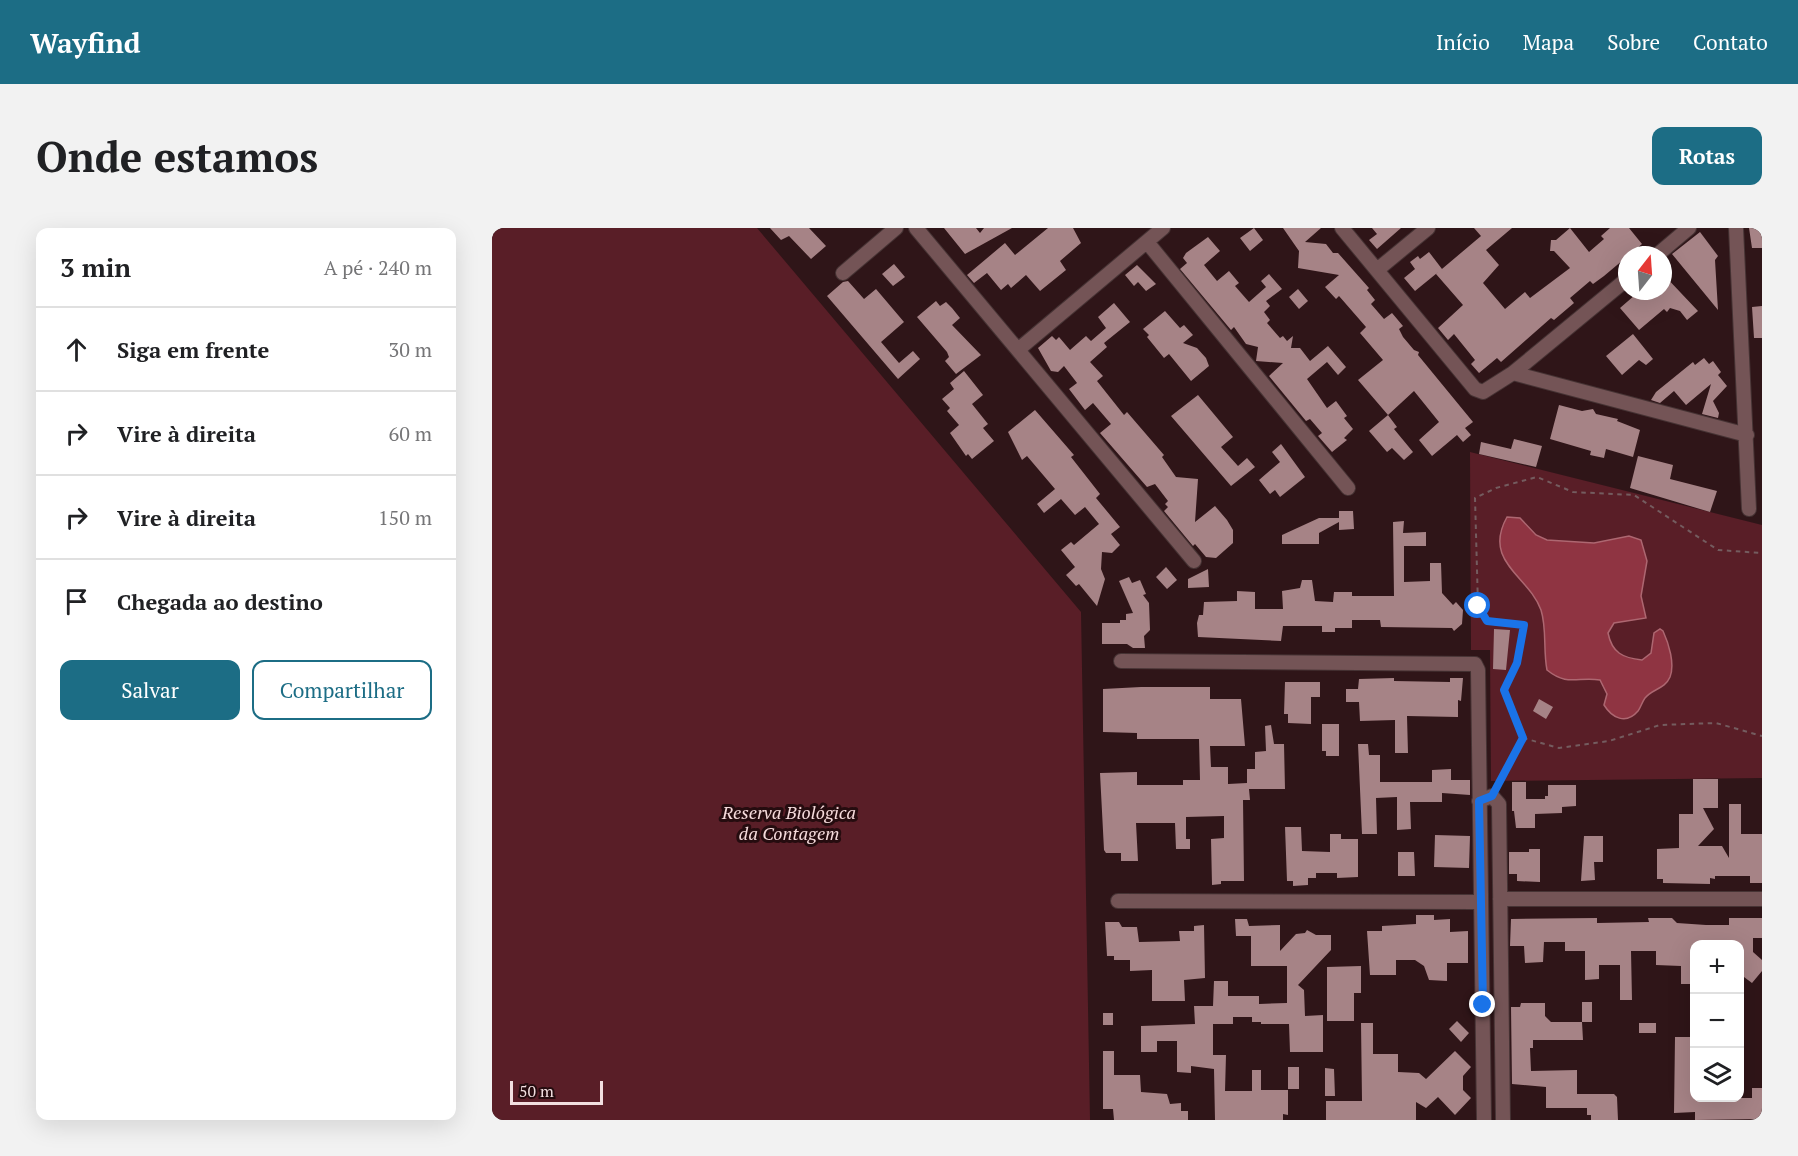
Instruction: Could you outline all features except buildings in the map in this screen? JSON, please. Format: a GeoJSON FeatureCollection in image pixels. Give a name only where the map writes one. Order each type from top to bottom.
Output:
{"type":"FeatureCollection","features":[{"type":"Feature","properties":{"kind":"street"},"geometry":{"type":"LineString","coordinates":[[843,273],[896,228]]}},
{"type":"Feature","properties":{"kind":"street"},"geometry":{"type":"LineString","coordinates":[[916,228],[1194,561]]}},
{"type":"Feature","properties":{"kind":"street"},"geometry":{"type":"LineString","coordinates":[[1019,349],[1163,228]]}},
{"type":"Feature","properties":{"kind":"street"},"geometry":{"type":"LineString","coordinates":[[1342,228],[1475,389],[1483,392],[1513,373],[1618,286]]}},
{"type":"Feature","properties":{"kind":"street"},"geometry":{"type":"LineString","coordinates":[[1377,270],[1428,228]]}},
{"type":"Feature","properties":{"kind":"street"},"geometry":{"type":"LineString","coordinates":[[1668,246],[1689,228]]}},
{"type":"Feature","properties":{"kind":"street"},"geometry":{"type":"LineString","coordinates":[[1736,228],[1749,509]]}},
{"type":"Feature","properties":{"kind":"street"},"geometry":{"type":"LineString","coordinates":[[1147,242],[1348,488]]}},
{"type":"Feature","properties":{"kind":"street"},"geometry":{"type":"LineString","coordinates":[[1513,373],[1747,435]]}},
{"type":"Feature","properties":{"kind":"street"},"geometry":{"type":"LineString","coordinates":[[1121,661],[1475,664],[1478,670],[1486,798],[1481,902],[1484,1120]]}},
{"type":"Feature","properties":{"kind":"street"},"geometry":{"type":"LineString","coordinates":[[1486,798],[1499,804],[1503,1120]]}},
{"type":"Feature","properties":{"kind":"street"},"geometry":{"type":"LineString","coordinates":[[1500,900],[1762,899]]}},
{"type":"Feature","properties":{"kind":"street"},"geometry":{"type":"LineString","coordinates":[[1118,901],[1481,902]]}},
{"type":"Feature","properties":{"kind":"street"},"geometry":{"type":"LineString","coordinates":[[1483,1024],[1501,1023]]}},
{"type":"Feature","properties":{"kind":"path"},"geometry":{"type":"LineString","coordinates":[[1523,738],[1504,690],[1517,663],[1524,625],[1487,621],[1478,606],[1475,498],[1496,488],[1537,477],[1573,492],[1634,495],[1718,550],[1762,554]]}},
{"type":"Feature","properties":{"kind":"path"},"geometry":{"type":"LineString","coordinates":[[1523,738],[1558,748],[1609,741],[1660,725],[1716,723],[1762,736]]}},
{"type":"Feature","properties":{"kind":"path"},"geometry":{"type":"LineString","coordinates":[[1486,798],[1523,738]]}},
{"type":"Feature","properties":{"kind":"green space","name":"Reserva Biológica da Contagem"},"geometry":{"type":"Polygon","coordinates":[[[492,228],[757,228],[1081,612],[1090,1120],[492,1120],[492,228]]]}},
{"type":"Feature","properties":{"kind":"green space"},"geometry":{"type":"Polygon","coordinates":[[[1470,452],[1762,525],[1762,778],[1491,781],[1490,650],[1471,650],[1470,452]]]}},
{"type":"Feature","properties":{"kind":"shaded area"},"geometry":{"type":"Polygon","coordinates":[[[1507,517],[1520,518],[1536,535],[1547,540],[1594,543],[1629,536],[1641,540],[1647,561],[1641,596],[1646,618],[1614,623],[1608,633],[1612,645],[1619,653],[1629,658],[1642,660],[1651,653],[1654,633],[1660,629],[1663,631],[1671,654],[1672,666],[1668,681],[1648,695],[1638,711],[1629,718],[1620,718],[1607,710],[1604,705],[1607,694],[1600,680],[1567,680],[1547,670],[1541,610],[1527,587],[1510,568],[1500,546],[1501,533],[1507,517]]]}},
{"type":"Feature","properties":{"kind":"route"},"geometry":{"type":"LineString","coordinates":[[1478,606],[1487,621],[1524,625],[1517,663],[1504,690],[1523,738],[1492,796],[1479,801],[1483,1005]]}}]}
